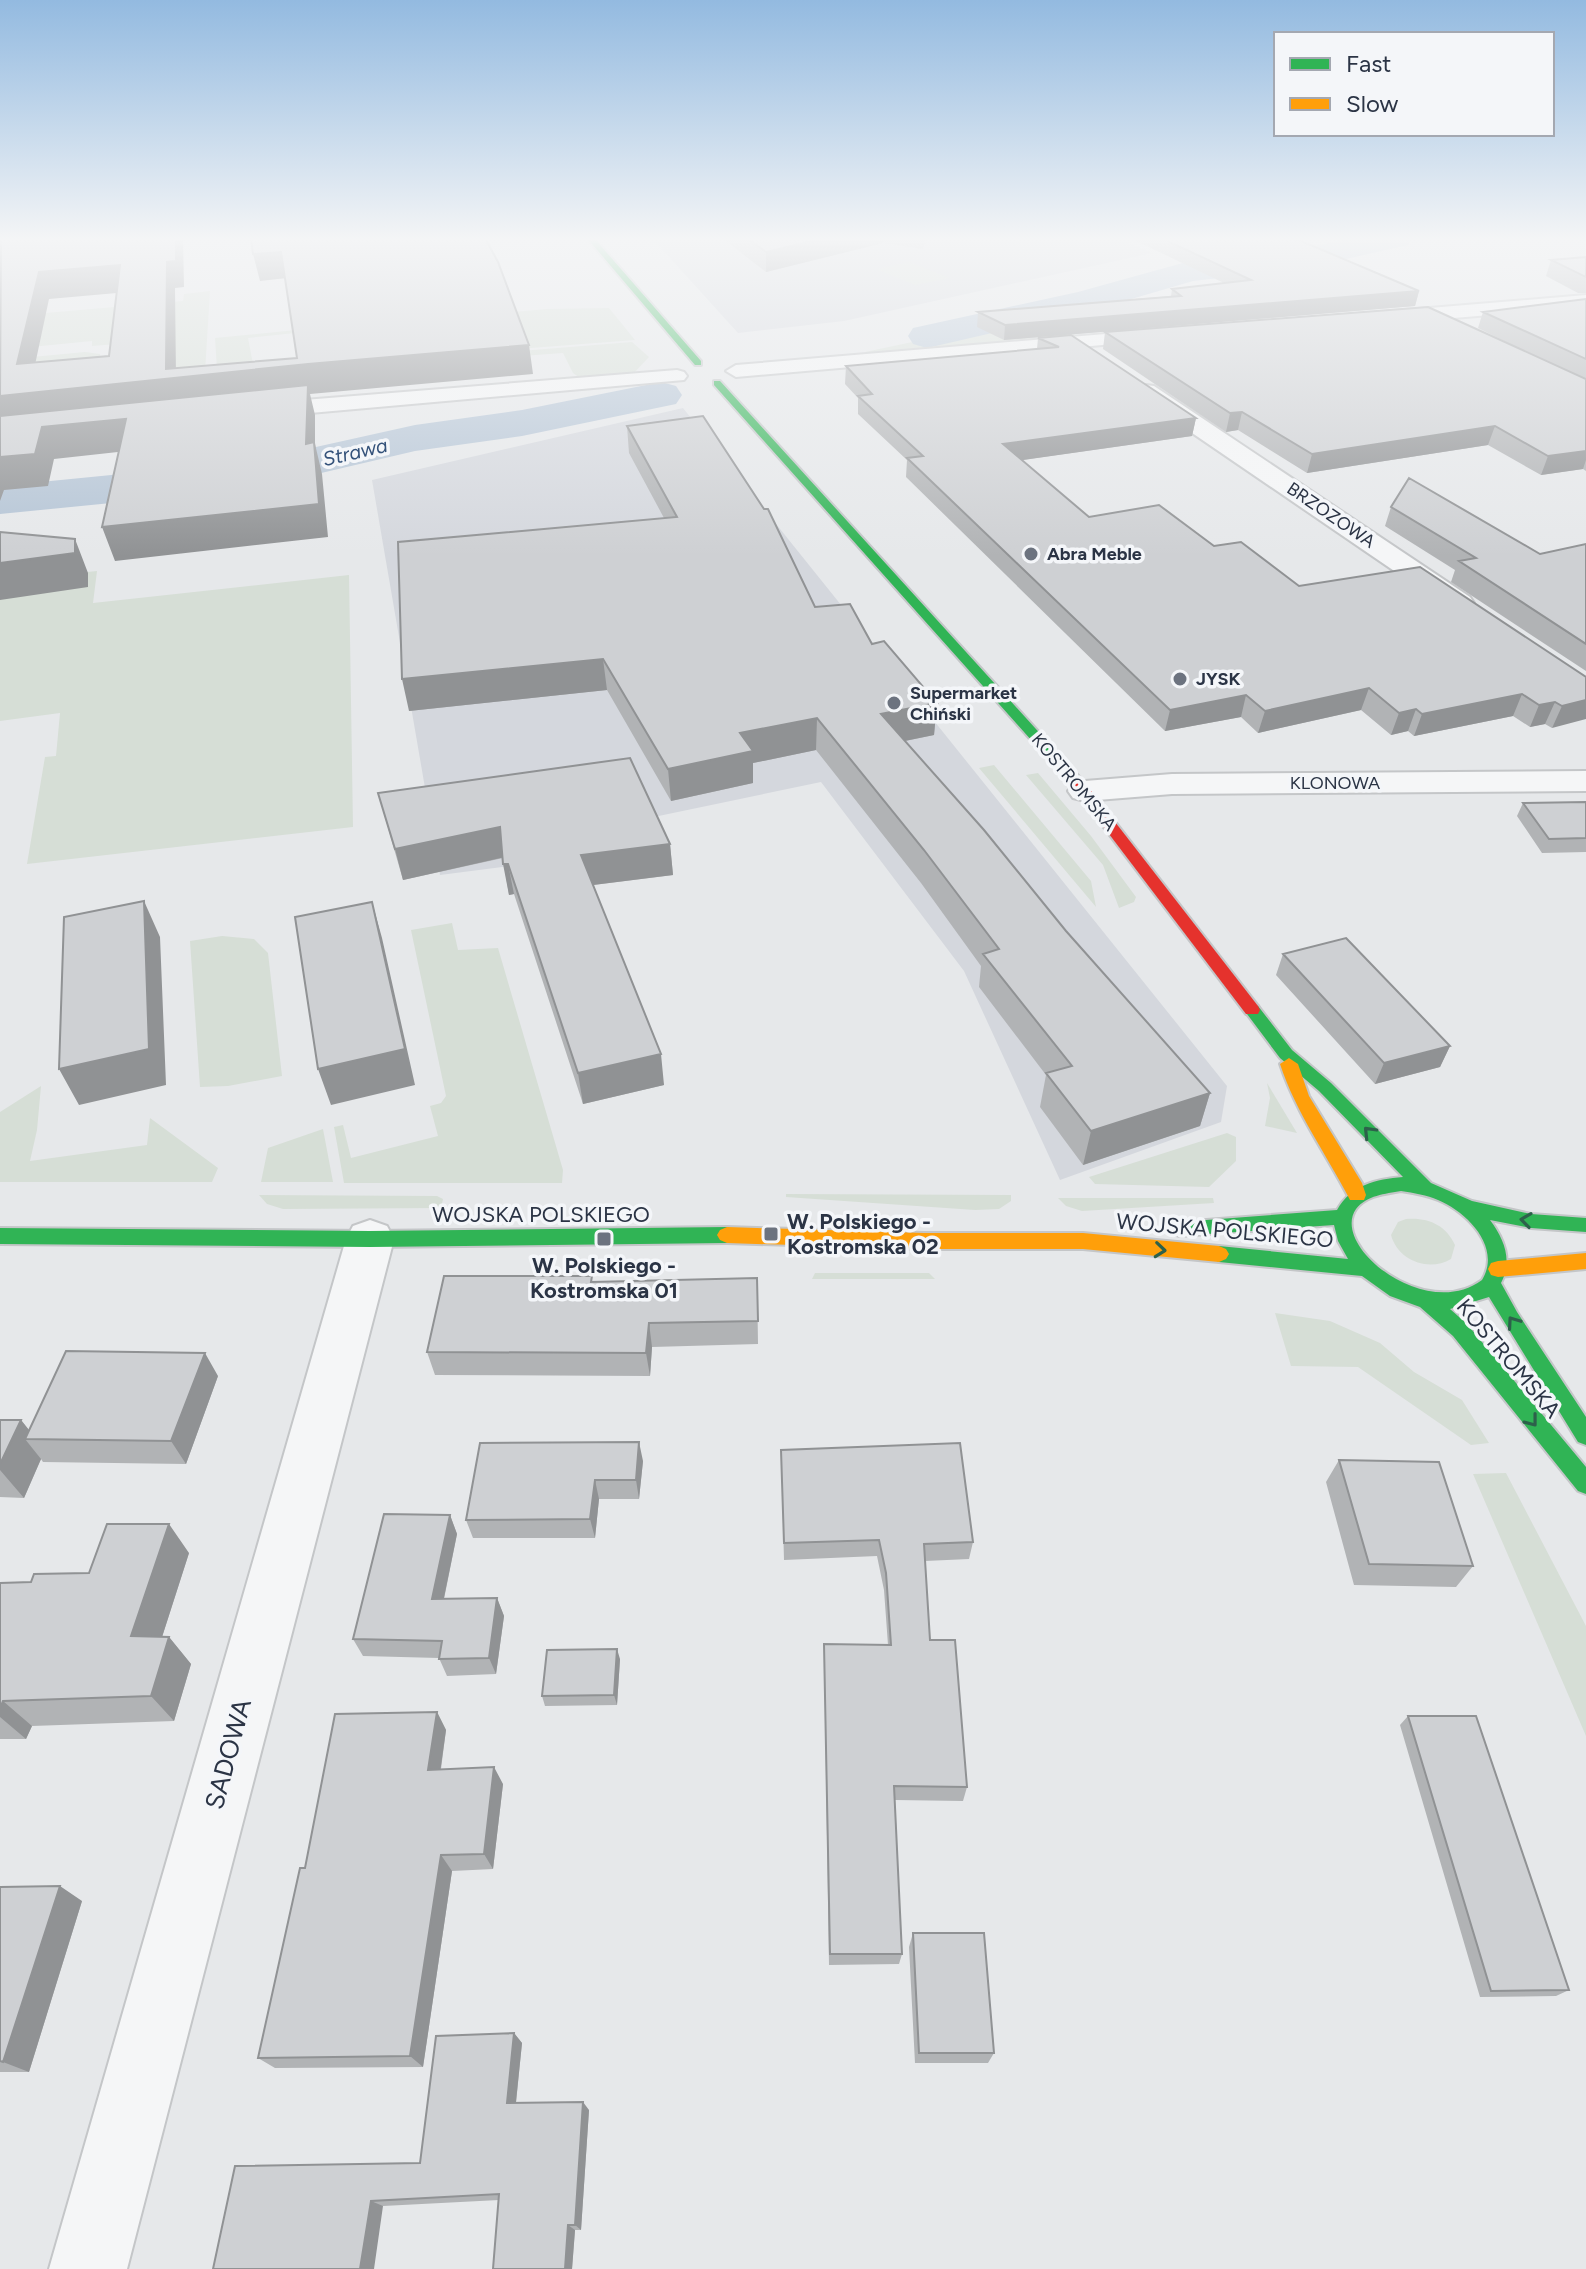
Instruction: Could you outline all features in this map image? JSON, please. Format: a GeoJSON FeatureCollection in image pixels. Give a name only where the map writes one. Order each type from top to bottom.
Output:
{"type":"FeatureCollection","features":[{"type":"Feature","properties":{"kind":"street"},"geometry":{"type":"LineString","coordinates":[[233,414],[731,379],[696,344]]}},
{"type":"Feature","properties":{"kind":"street"},"geometry":{"type":"LineString","coordinates":[[696,381],[681,368],[1060,344]]}},
{"type":"Feature","properties":{"kind":"street","name":"BRZOZOWA"},"geometry":{"type":"LineString","coordinates":[[1075,344],[1485,620]]}},
{"type":"Feature","properties":{"kind":"street","name":"KOSTROMSKA"},"geometry":{"type":"LineString","coordinates":[[696,381],[1085,791],[1286,1054],[1325,1087],[1424,1187]]}},
{"type":"Feature","properties":{"kind":"street","name":"KLONOWA"},"geometry":{"type":"LineString","coordinates":[[1085,791],[1172,784],[1586,781]]}},
{"type":"Feature","properties":{"kind":"street","name":"KOSTROMSKA"},"geometry":{"type":"LineString","coordinates":[[1286,1054],[1300,1097],[1353,1183],[1357,1195]]}},
{"type":"Feature","properties":{"kind":"street"},"geometry":{"type":"LineString","coordinates":[[1586,1225],[1531,1221],[1466,1207],[1424,1187],[1381,1185],[1357,1195],[1349,1202],[1342,1217],[1342,1235],[1362,1268],[1379,1282],[1426,1300],[1446,1302],[1466,1299],[1495,1277],[1586,1261]]}},
{"type":"Feature","properties":{"kind":"street"},"geometry":{"type":"LineString","coordinates":[[1466,1207],[1483,1222],[1495,1239],[1495,1277]]}},
{"type":"Feature","properties":{"kind":"street","name":"WOJSKA POLSKIEGO"},"geometry":{"type":"LineString","coordinates":[[1083,1241],[1167,1230],[1342,1217]]}},
{"type":"Feature","properties":{"kind":"street","name":"WOJSKA POLSKIEGO"},"geometry":{"type":"LineString","coordinates":[[0,1236],[370,1239],[771,1234],[924,1241],[1083,1241],[1362,1268]]}},
{"type":"Feature","properties":{"kind":"street","name":"SADOWA"},"geometry":{"type":"LineString","coordinates":[[88,2269],[370,1239]]}},
{"type":"Feature","properties":{"kind":"street","name":"KOSTROMSKA"},"geometry":{"type":"LineString","coordinates":[[1495,1277],[1510,1318],[1586,1435]]}},
{"type":"Feature","properties":{"kind":"street","name":"KOSTROMSKA"},"geometry":{"type":"LineString","coordinates":[[1426,1300],[1460,1330],[1586,1484]]}},
{"type":"Feature","properties":{"kind":"shaded area"},"geometry":{"type":"Polygon","coordinates":[[[0,344],[62,344],[0,350],[0,344]]]}},
{"type":"Feature","properties":{"kind":"shaded area"},"geometry":{"type":"Polygon","coordinates":[[[141,344],[207,344],[205,372],[0,392],[0,360],[85,352],[100,354],[100,357],[140,353],[141,344]]]}},
{"type":"Feature","properties":{"kind":"shaded area"},"geometry":{"type":"Polygon","coordinates":[[[215,344],[249,344],[253,364],[357,357],[217,369],[215,344]]]}},
{"type":"Feature","properties":{"kind":"shaded area"},"geometry":{"type":"Polygon","coordinates":[[[469,344],[584,344],[465,353],[469,344]]]}},
{"type":"Feature","properties":{"kind":"shaded area"},"geometry":{"type":"Polygon","coordinates":[[[609,344],[634,344],[649,357],[632,375],[580,378],[573,373],[563,353],[469,360],[422,359],[609,344]]]}},
{"type":"Feature","properties":{"kind":"shaded area"},"geometry":{"type":"Polygon","coordinates":[[[903,344],[983,344],[869,355],[865,352],[903,344]]]}},
{"type":"Feature","properties":{"kind":"shaded area"},"geometry":{"type":"Polygon","coordinates":[[[683,408],[1227,1086],[1221,1122],[1060,1180],[964,971],[821,782],[649,818],[658,847],[440,875],[372,480],[683,408]]]}},
{"type":"Feature","properties":{"kind":"shaded area"},"geometry":{"type":"Polygon","coordinates":[[[97,571],[93,603],[349,575],[353,827],[27,864],[45,757],[56,756],[60,713],[0,721],[0,581],[97,571]]]}},
{"type":"Feature","properties":{"kind":"shaded area"},"geometry":{"type":"Polygon","coordinates":[[[994,765],[1091,881],[1096,907],[979,768],[994,765]]]}},
{"type":"Feature","properties":{"kind":"shaded area"},"geometry":{"type":"Polygon","coordinates":[[[1038,773],[1091,836],[1136,897],[1134,902],[1119,908],[1103,865],[1026,775],[1038,773]]]}},
{"type":"Feature","properties":{"kind":"shaded area"},"geometry":{"type":"Polygon","coordinates":[[[452,923],[458,950],[498,948],[563,1170],[562,1183],[344,1183],[334,1127],[343,1125],[351,1158],[438,1136],[430,1106],[441,1103],[446,1096],[411,930],[452,923]]]}},
{"type":"Feature","properties":{"kind":"shaded area"},"geometry":{"type":"Polygon","coordinates":[[[222,936],[254,939],[268,953],[282,1076],[228,1086],[200,1087],[190,941],[222,936]]]}},
{"type":"Feature","properties":{"kind":"shaded area"},"geometry":{"type":"Polygon","coordinates":[[[1267,1083],[1297,1133],[1265,1126],[1270,1098],[1267,1083]]]}},
{"type":"Feature","properties":{"kind":"shaded area"},"geometry":{"type":"Polygon","coordinates":[[[41,1086],[37,1130],[30,1161],[147,1145],[150,1118],[218,1168],[212,1182],[0,1182],[0,1112],[41,1086]]]}},
{"type":"Feature","properties":{"kind":"shaded area"},"geometry":{"type":"Polygon","coordinates":[[[323,1129],[333,1182],[261,1182],[268,1148],[323,1129]]]}},
{"type":"Feature","properties":{"kind":"shaded area"},"geometry":{"type":"Polygon","coordinates":[[[1227,1133],[1236,1137],[1236,1161],[1209,1187],[1095,1184],[1089,1177],[1227,1133]]]}},
{"type":"Feature","properties":{"kind":"shaded area"},"geometry":{"type":"Polygon","coordinates":[[[786,1194],[1011,1195],[1011,1201],[999,1209],[975,1210],[786,1197],[786,1194]]]}},
{"type":"Feature","properties":{"kind":"shaded area"},"geometry":{"type":"Polygon","coordinates":[[[259,1195],[437,1196],[443,1199],[441,1208],[283,1209],[267,1204],[259,1195]]]}},
{"type":"Feature","properties":{"kind":"shaded area"},"geometry":{"type":"Polygon","coordinates":[[[1058,1198],[1213,1198],[1214,1203],[1082,1211],[1066,1206],[1058,1198]]]}},
{"type":"Feature","properties":{"kind":"shaded area"},"geometry":{"type":"Polygon","coordinates":[[[1406,1219],[1429,1221],[1447,1232],[1455,1245],[1451,1259],[1424,1264],[1400,1252],[1391,1235],[1398,1222],[1406,1219]]]}},
{"type":"Feature","properties":{"kind":"shaded area"},"geometry":{"type":"Polygon","coordinates":[[[815,1273],[929,1273],[935,1279],[812,1279],[815,1273]]]}},
{"type":"Feature","properties":{"kind":"shaded area"},"geometry":{"type":"Polygon","coordinates":[[[1275,1313],[1330,1321],[1380,1343],[1414,1372],[1462,1400],[1489,1443],[1471,1445],[1358,1367],[1291,1366],[1275,1313]]]}},
{"type":"Feature","properties":{"kind":"shaded area"},"geometry":{"type":"Polygon","coordinates":[[[1506,1473],[1586,1626],[1586,1736],[1473,1474],[1506,1473]]]}},
{"type":"Feature","properties":{"kind":"building"},"geometry":{"type":"Polygon","coordinates":[[[0,344],[22,344],[17,364],[109,356],[110,344],[166,344],[166,369],[297,358],[295,344],[529,345],[0,396],[0,344]]]}},
{"type":"Feature","properties":{"kind":"building"},"geometry":{"type":"Polygon","coordinates":[[[1052,344],[1084,344],[1196,418],[1003,444],[1089,517],[1159,505],[1214,546],[1241,542],[1299,586],[1420,567],[1586,677],[1586,700],[1562,706],[1555,702],[1539,705],[1522,694],[1422,714],[1416,709],[1399,713],[1369,688],[1265,711],[1246,695],[1170,710],[907,458],[923,456],[858,396],[872,394],[846,366],[1059,347],[1052,344]]]}},
{"type":"Feature","properties":{"kind":"building"},"geometry":{"type":"Polygon","coordinates":[[[1123,344],[1509,344],[1586,379],[1586,451],[1548,456],[1495,426],[1312,454],[1242,412],[1230,413],[1123,344]]]}},
{"type":"Feature","properties":{"kind":"building"},"geometry":{"type":"Polygon","coordinates":[[[1553,344],[1586,344],[1586,359],[1553,344]]]}},
{"type":"Feature","properties":{"kind":"building"},"geometry":{"type":"Polygon","coordinates":[[[308,385],[306,444],[314,442],[319,504],[102,527],[126,419],[42,427],[35,454],[0,457],[0,416],[308,385]]]}},
{"type":"Feature","properties":{"kind":"building"},"geometry":{"type":"Polygon","coordinates":[[[703,416],[764,509],[768,509],[815,607],[850,604],[872,644],[884,641],[937,703],[881,714],[984,830],[1066,931],[1210,1093],[1091,1131],[1046,1073],[1072,1066],[983,954],[999,949],[817,718],[740,733],[753,751],[668,769],[603,659],[402,679],[398,542],[677,517],[627,426],[703,416]]]}},
{"type":"Feature","properties":{"kind":"building"},"geometry":{"type":"Polygon","coordinates":[[[1409,478],[1540,554],[1586,544],[1586,644],[1459,561],[1476,558],[1391,507],[1409,478]]]}},
{"type":"Feature","properties":{"kind":"building"},"geometry":{"type":"Polygon","coordinates":[[[0,532],[75,539],[75,553],[0,563],[0,532]]]}},
{"type":"Feature","properties":{"kind":"building"},"geometry":{"type":"Polygon","coordinates":[[[630,758],[670,844],[581,855],[661,1054],[578,1073],[508,864],[503,864],[500,827],[395,849],[378,793],[630,758]]]}},
{"type":"Feature","properties":{"kind":"building"},"geometry":{"type":"Polygon","coordinates":[[[1586,802],[1586,838],[1549,839],[1523,803],[1586,802]]]}},
{"type":"Feature","properties":{"kind":"building"},"geometry":{"type":"Polygon","coordinates":[[[144,901],[149,1049],[59,1069],[64,917],[144,901]]]}},
{"type":"Feature","properties":{"kind":"building"},"geometry":{"type":"Polygon","coordinates":[[[372,902],[405,1049],[318,1069],[295,917],[372,902]]]}},
{"type":"Feature","properties":{"kind":"building"},"geometry":{"type":"Polygon","coordinates":[[[1346,938],[1450,1046],[1384,1063],[1283,954],[1346,938]]]}},
{"type":"Feature","properties":{"kind":"building"},"geometry":{"type":"Polygon","coordinates":[[[444,1276],[592,1276],[591,1282],[757,1278],[758,1321],[649,1323],[646,1353],[427,1352],[444,1276]]]}},
{"type":"Feature","properties":{"kind":"building"},"geometry":{"type":"Polygon","coordinates":[[[66,1351],[205,1353],[171,1441],[25,1439],[66,1351]]]}},
{"type":"Feature","properties":{"kind":"building"},"geometry":{"type":"Polygon","coordinates":[[[0,1420],[21,1420],[0,1464],[0,1420]]]}},
{"type":"Feature","properties":{"kind":"building"},"geometry":{"type":"Polygon","coordinates":[[[639,1442],[636,1480],[595,1480],[590,1519],[466,1520],[480,1443],[639,1442]]]}},
{"type":"Feature","properties":{"kind":"building"},"geometry":{"type":"Polygon","coordinates":[[[960,1443],[973,1542],[924,1544],[930,1640],[955,1640],[967,1787],[894,1786],[902,1954],[830,1954],[824,1644],[891,1645],[886,1573],[879,1540],[784,1543],[781,1450],[960,1443]]]}},
{"type":"Feature","properties":{"kind":"building"},"geometry":{"type":"Polygon","coordinates":[[[1339,1460],[1439,1462],[1473,1566],[1369,1564],[1339,1460]]]}},
{"type":"Feature","properties":{"kind":"building"},"geometry":{"type":"Polygon","coordinates":[[[384,1514],[450,1515],[432,1599],[497,1598],[489,1658],[439,1659],[442,1641],[353,1639],[384,1514]]]}},
{"type":"Feature","properties":{"kind":"building"},"geometry":{"type":"Polygon","coordinates":[[[107,1524],[169,1524],[131,1636],[169,1637],[151,1696],[3,1701],[0,1708],[0,1583],[31,1582],[34,1574],[89,1573],[107,1524]]]}},
{"type":"Feature","properties":{"kind":"building"},"geometry":{"type":"Polygon","coordinates":[[[617,1649],[614,1695],[542,1696],[547,1650],[617,1649]]]}},
{"type":"Feature","properties":{"kind":"building"},"geometry":{"type":"Polygon","coordinates":[[[437,1712],[428,1770],[494,1767],[484,1854],[441,1855],[410,2056],[258,2058],[300,1868],[305,1868],[335,1714],[437,1712]]]}},
{"type":"Feature","properties":{"kind":"building"},"geometry":{"type":"Polygon","coordinates":[[[1408,1716],[1476,1716],[1569,1990],[1491,1991],[1408,1716]]]}},
{"type":"Feature","properties":{"kind":"building"},"geometry":{"type":"Polygon","coordinates":[[[60,1886],[3,2062],[0,2061],[0,1887],[60,1886]]]}},
{"type":"Feature","properties":{"kind":"building"},"geometry":{"type":"Polygon","coordinates":[[[913,1933],[984,1933],[994,2053],[919,2053],[913,1933]]]}},
{"type":"Feature","properties":{"kind":"building"},"geometry":{"type":"Polygon","coordinates":[[[514,2033],[507,2103],[583,2102],[575,2225],[568,2225],[565,2269],[493,2269],[499,2194],[371,2201],[360,2269],[213,2269],[235,2166],[420,2163],[436,2036],[514,2033]]]}},
{"type":"Feature","properties":{"kind":"waterway","name":"Strawa"},"geometry":{"type":"LineString","coordinates":[[0,500],[253,475],[415,438],[522,423],[661,395]]}},
{"type":"Feature","properties":{"kind":"traffic: fast"},"geometry":{"type":"LineString","coordinates":[[681,344],[698,363]]}},
{"type":"Feature","properties":{"kind":"traffic: fast"},"geometry":{"type":"LineString","coordinates":[[717,383],[1079,785]]}},
{"type":"Feature","properties":{"kind":"traffic: fast"},"geometry":{"type":"LineString","coordinates":[[1252,1010],[1286,1054],[1325,1087],[1424,1187]]}},
{"type":"Feature","properties":{"kind":"traffic: fast"},"geometry":{"type":"LineString","coordinates":[[1401,1184],[1445,1195],[1462,1203],[1481,1221],[1496,1248],[1498,1261],[1496,1274],[1478,1294],[1451,1301],[1414,1297],[1389,1286],[1356,1255],[1343,1228],[1344,1214],[1351,1202],[1365,1192],[1401,1184]]}},
{"type":"Feature","properties":{"kind":"traffic: fast"},"geometry":{"type":"LineString","coordinates":[[1466,1207],[1531,1221],[1586,1225]]}},
{"type":"Feature","properties":{"kind":"traffic: fast"},"geometry":{"type":"LineString","coordinates":[[1180,1229],[1342,1217]]}},
{"type":"Feature","properties":{"kind":"traffic: fast"},"geometry":{"type":"LineString","coordinates":[[0,1236],[370,1239],[727,1235]]}},
{"type":"Feature","properties":{"kind":"traffic: fast"},"geometry":{"type":"LineString","coordinates":[[1219,1254],[1362,1268]]}},
{"type":"Feature","properties":{"kind":"traffic: fast"},"geometry":{"type":"LineString","coordinates":[[1492,1284],[1510,1318],[1586,1435]]}},
{"type":"Feature","properties":{"kind":"traffic: fast"},"geometry":{"type":"LineString","coordinates":[[1426,1300],[1460,1330],[1586,1484]]}},
{"type":"Feature","properties":{"kind":"traffic: slow"},"geometry":{"type":"LineString","coordinates":[[1289,1064],[1300,1097],[1353,1183],[1357,1195]]}},
{"type":"Feature","properties":{"kind":"traffic: slow"},"geometry":{"type":"LineString","coordinates":[[727,1235],[924,1241],[1083,1241],[1219,1254]]}},
{"type":"Feature","properties":{"kind":"traffic: slow"},"geometry":{"type":"LineString","coordinates":[[1498,1269],[1586,1261]]}},
{"type":"Feature","properties":{"kind":"traffic: jam"},"geometry":{"type":"LineString","coordinates":[[1079,785],[1252,1010]]}},
{"type":"Feature","properties":{"kind":"place","name":"Abra Meble"},"geometry":{"type":"Point","coordinates":[1031,554]}},
{"type":"Feature","properties":{"kind":"place","name":"JYSK"},"geometry":{"type":"Point","coordinates":[1180,679]}},
{"type":"Feature","properties":{"kind":"place","name":"Supermarket Chiński"},"geometry":{"type":"Point","coordinates":[894,703]}},
{"type":"Feature","properties":{"kind":"place","name":"W. Polskiego - Kostromska 02"},"geometry":{"type":"Point","coordinates":[771,1234]}},
{"type":"Feature","properties":{"kind":"place","name":"W. Polskiego - Kostromska 01"},"geometry":{"type":"Point","coordinates":[604,1239]}}]}
